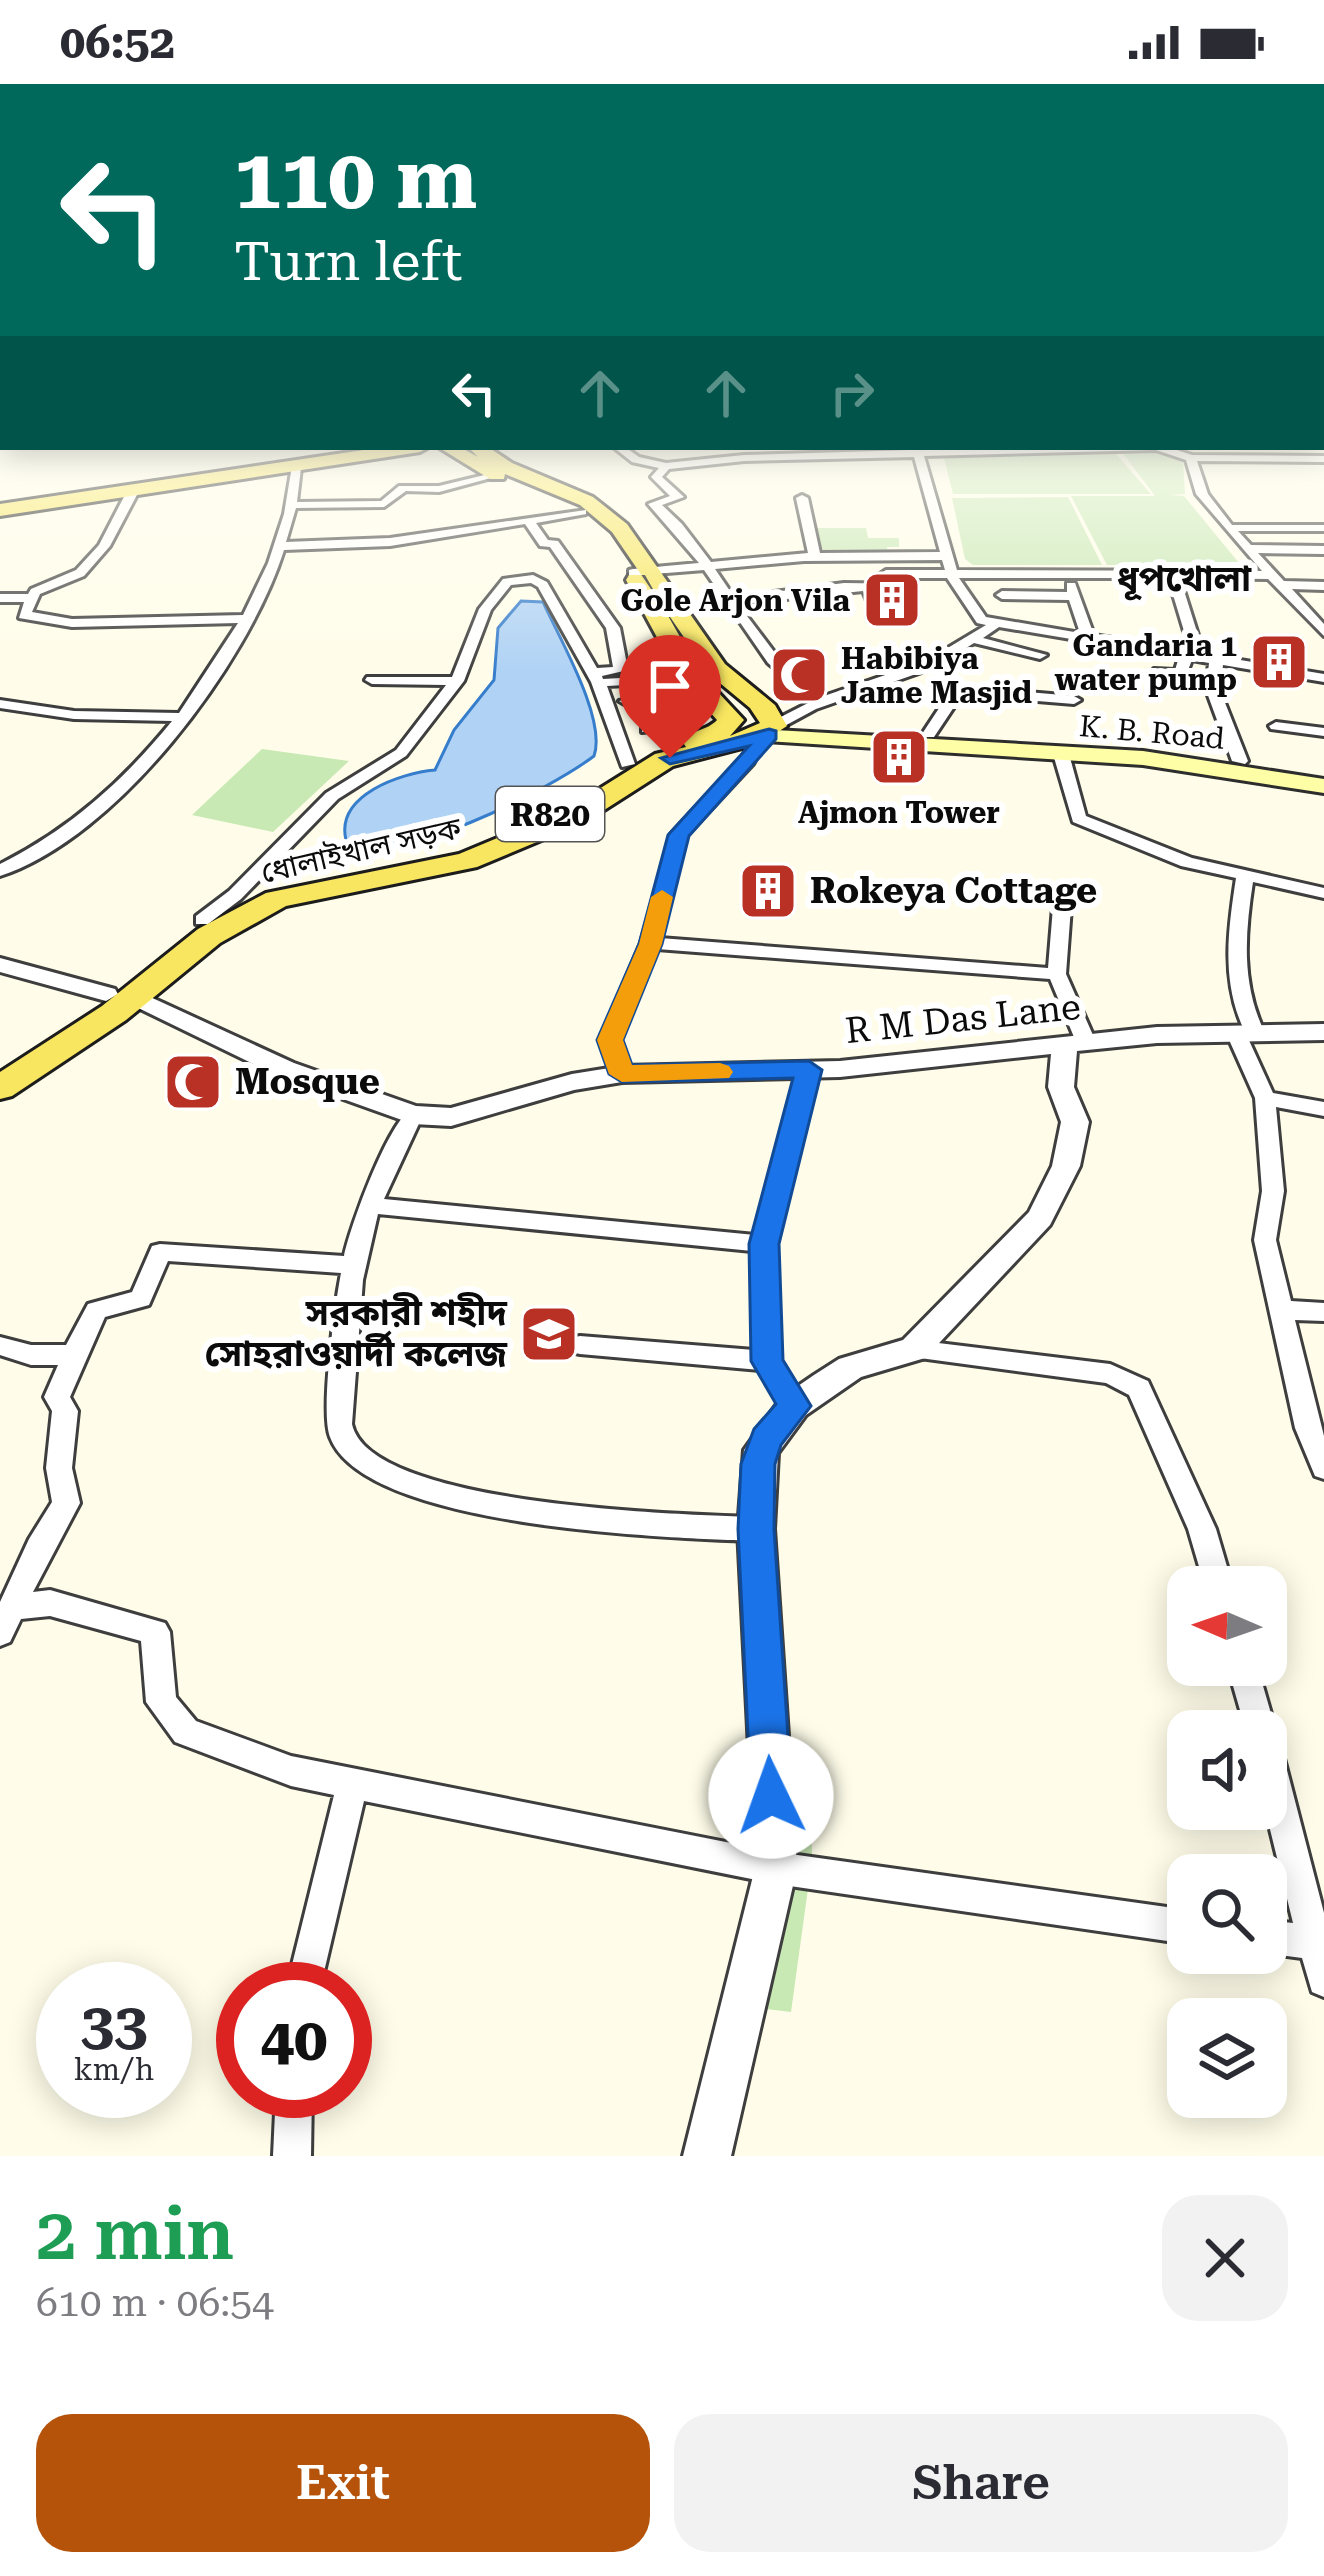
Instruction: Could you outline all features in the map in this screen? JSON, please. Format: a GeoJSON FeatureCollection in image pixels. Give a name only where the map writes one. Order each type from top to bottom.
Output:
{"type":"FeatureCollection","features":[{"type":"Feature","properties":{"kind":"main road"},"geometry":{"type":"LineString","coordinates":[[0,506],[163,481]]}},
{"type":"Feature","properties":{"kind":"main road"},"geometry":{"type":"LineString","coordinates":[[0,506],[188,481]]}},
{"type":"Feature","properties":{"kind":"main road"},"geometry":{"type":"LineString","coordinates":[[510,481],[582,512],[604,532],[644,571],[738,691],[772,714],[780,732],[726,730],[731,720],[667,640],[644,571],[623,532],[584,499],[541,481]]}},
{"type":"Feature","properties":{"kind":"main road"},"geometry":{"type":"LineString","coordinates":[[708,696],[738,691]]}},
{"type":"Feature","properties":{"kind":"main road","name":"ধোলাইখাল সড়ক"},"geometry":{"type":"LineString","coordinates":[[0,1069],[194,933],[277,885],[454,854],[583,798],[655,749],[726,730]]}},
{"type":"Feature","properties":{"kind":"main road","name":"K. B. Road"},"geometry":{"type":"LineString","coordinates":[[780,732],[929,734],[1240,761],[1324,782]]}},
{"type":"Feature","properties":{"kind":"main road","name":"K. B. Road"},"geometry":{"type":"LineString","coordinates":[[780,732],[1216,767],[1324,782]]}},
{"type":"Feature","properties":{"kind":"main road","name":"ধোলাইখাল সড়ক"},"geometry":{"type":"LineString","coordinates":[[0,1088],[135,997],[194,933],[277,899],[325,886],[428,872],[527,839],[577,815],[664,760],[780,732]]}},
{"type":"Feature","properties":{"kind":"street"},"geometry":{"type":"LineString","coordinates":[[0,871],[80,824],[123,785],[181,717],[246,619],[284,546],[295,481]]}},
{"type":"Feature","properties":{"kind":"street"},"geometry":{"type":"LineString","coordinates":[[382,516],[403,488],[439,489],[473,481]]}},
{"type":"Feature","properties":{"kind":"street"},"geometry":{"type":"LineString","coordinates":[[660,481],[678,497],[654,504],[685,529],[782,675],[823,702]]}},
{"type":"Feature","properties":{"kind":"street"},"geometry":{"type":"LineString","coordinates":[[923,481],[954,580],[977,616],[994,625],[1324,678]]}},
{"type":"Feature","properties":{"kind":"street"},"geometry":{"type":"LineString","coordinates":[[1198,481],[1202,494],[1324,632]]}},
{"type":"Feature","properties":{"kind":"street"},"geometry":{"type":"LineString","coordinates":[[133,491],[97,555],[74,578],[43,588],[31,598],[25,615],[44,620],[246,619]]}},
{"type":"Feature","properties":{"kind":"street"},"geometry":{"type":"LineString","coordinates":[[802,498],[815,557]]}},
{"type":"Feature","properties":{"kind":"street"},"geometry":{"type":"LineString","coordinates":[[293,505],[382,516]]}},
{"type":"Feature","properties":{"kind":"street"},"geometry":{"type":"LineString","coordinates":[[284,546],[390,542],[582,512]]}},
{"type":"Feature","properties":{"kind":"street"},"geometry":{"type":"LineString","coordinates":[[382,516],[390,542]]}},
{"type":"Feature","properties":{"kind":"street"},"geometry":{"type":"LineString","coordinates":[[530,523],[544,543],[554,544],[613,628],[621,670],[595,678]]}},
{"type":"Feature","properties":{"kind":"street"},"geometry":{"type":"LineString","coordinates":[[1231,528],[1324,528]]}},
{"type":"Feature","properties":{"kind":"street"},"geometry":{"type":"LineString","coordinates":[[1251,550],[1324,550]]}},
{"type":"Feature","properties":{"kind":"street"},"geometry":{"type":"LineString","coordinates":[[644,571],[815,557],[945,556]]}},
{"type":"Feature","properties":{"kind":"street"},"geometry":{"type":"LineString","coordinates":[[886,574],[954,580]]}},
{"type":"Feature","properties":{"kind":"street"},"geometry":{"type":"LineString","coordinates":[[730,601],[1066,574],[1173,574],[1324,586]]}},
{"type":"Feature","properties":{"kind":"street"},"geometry":{"type":"LineString","coordinates":[[1066,574],[1090,642]]}},
{"type":"Feature","properties":{"kind":"street"},"geometry":{"type":"LineString","coordinates":[[1173,574],[1240,761]]}},
{"type":"Feature","properties":{"kind":"street"},"geometry":{"type":"LineString","coordinates":[[194,933],[332,796],[401,753],[457,681],[485,609],[507,582],[543,584],[595,678],[627,764]]}},
{"type":"Feature","properties":{"kind":"street"},"geometry":{"type":"LineString","coordinates":[[868,587],[877,611]]}},
{"type":"Feature","properties":{"kind":"street"},"geometry":{"type":"LineString","coordinates":[[1002,595],[1075,596]]}},
{"type":"Feature","properties":{"kind":"street"},"geometry":{"type":"LineString","coordinates":[[0,598],[31,598]]}},
{"type":"Feature","properties":{"kind":"street"},"geometry":{"type":"LineString","coordinates":[[622,1074],[610,1040],[650,944],[679,835],[780,732],[823,702],[931,664],[994,625]]}},
{"type":"Feature","properties":{"kind":"street"},"geometry":{"type":"LineString","coordinates":[[973,639],[1040,656]]}},
{"type":"Feature","properties":{"kind":"street"},"geometry":{"type":"LineString","coordinates":[[1159,672],[1180,675],[1200,660]]}},
{"type":"Feature","properties":{"kind":"street"},"geometry":{"type":"LineString","coordinates":[[595,678],[650,679],[671,725],[646,729]]}},
{"type":"Feature","properties":{"kind":"street"},"geometry":{"type":"LineString","coordinates":[[372,680],[457,681]]}},
{"type":"Feature","properties":{"kind":"street"},"geometry":{"type":"LineString","coordinates":[[929,734],[958,690],[1074,700]]}},
{"type":"Feature","properties":{"kind":"street"},"geometry":{"type":"LineString","coordinates":[[626,701],[657,698]]}},
{"type":"Feature","properties":{"kind":"street"},"geometry":{"type":"LineString","coordinates":[[0,704],[74,716],[181,717]]}},
{"type":"Feature","properties":{"kind":"street"},"geometry":{"type":"LineString","coordinates":[[1276,726],[1324,732]]}},
{"type":"Feature","properties":{"kind":"street"},"geometry":{"type":"LineString","coordinates":[[1061,754],[1079,819],[1138,845],[1253,879],[1324,893]]}},
{"type":"Feature","properties":{"kind":"street"},"geometry":{"type":"LineString","coordinates":[[1253,879],[1238,925],[1239,988],[1245,1033],[1265,1098],[1273,1191],[1265,1240],[1308,1428],[1324,1468]]}},
{"type":"Feature","properties":{"kind":"street"},"geometry":{"type":"LineString","coordinates":[[914,1349],[1040,1218],[1056,1192],[1075,1122],[1060,1087],[1076,1044],[1057,974],[1062,908]]}},
{"type":"Feature","properties":{"kind":"street"},"geometry":{"type":"LineString","coordinates":[[650,944],[1057,974]]}},
{"type":"Feature","properties":{"kind":"street"},"geometry":{"type":"LineString","coordinates":[[0,964],[106,994]]}},
{"type":"Feature","properties":{"kind":"street","name":"R M Das Lane"},"geometry":{"type":"LineString","coordinates":[[135,997],[252,1055],[413,1115],[476,1112],[572,1082],[622,1074],[809,1070],[1076,1044],[1324,1032]]}},
{"type":"Feature","properties":{"kind":"street"},"geometry":{"type":"LineString","coordinates":[[794,1406],[767,1361],[764,1244],[809,1070]]}},
{"type":"Feature","properties":{"kind":"street"},"geometry":{"type":"LineString","coordinates":[[1265,1098],[1324,1109]]}},
{"type":"Feature","properties":{"kind":"street"},"geometry":{"type":"LineString","coordinates":[[413,1115],[372,1206],[353,1265],[339,1412],[343,1440],[361,1459],[460,1501],[682,1527],[756,1529]]}},
{"type":"Feature","properties":{"kind":"street"},"geometry":{"type":"LineString","coordinates":[[372,1206],[764,1244]]}},
{"type":"Feature","properties":{"kind":"street"},"geometry":{"type":"LineString","coordinates":[[0,1633],[39,1548],[66,1503],[59,1468],[65,1412],[57,1397],[96,1310],[141,1299],[160,1252],[353,1265]]}},
{"type":"Feature","properties":{"kind":"street"},"geometry":{"type":"LineString","coordinates":[[1282,1310],[1324,1312]]}},
{"type":"Feature","properties":{"kind":"street"},"geometry":{"type":"LineString","coordinates":[[0,1346],[31,1355],[74,1355]]}},
{"type":"Feature","properties":{"kind":"street"},"geometry":{"type":"LineString","coordinates":[[580,1346],[767,1361]]}},
{"type":"Feature","properties":{"kind":"street"},"geometry":{"type":"LineString","coordinates":[[707,2156],[776,1868],[756,1529],[760,1450],[794,1406],[850,1368],[914,1349],[1110,1374],[1139,1388],[1202,1529],[1213,1566]]}},
{"type":"Feature","properties":{"kind":"street"},"geometry":{"type":"LineString","coordinates":[[15,1601],[22,1606],[50,1603],[155,1633],[161,1702],[186,1732],[291,1771],[776,1868],[1167,1924]]}},
{"type":"Feature","properties":{"kind":"street"},"geometry":{"type":"LineString","coordinates":[[309,1962],[352,1782]]}},
{"type":"Feature","properties":{"kind":"street"},"geometry":{"type":"LineString","coordinates":[[1287,1827],[1324,1980]]}},
{"type":"Feature","properties":{"kind":"street"},"geometry":{"type":"LineString","coordinates":[[1287,1942],[1319,1949]]}},
{"type":"Feature","properties":{"kind":"street"},"geometry":{"type":"LineString","coordinates":[[292,2156],[293,2118]]}},
{"type":"Feature","properties":{"kind":"green space"},"geometry":{"type":"Polygon","coordinates":[[[950,481],[1139,481],[1151,494],[953,494],[950,481]]]}},
{"type":"Feature","properties":{"kind":"green space"},"geometry":{"type":"Polygon","coordinates":[[[1144,481],[1184,481],[1185,494],[1169,495],[1184,496],[1239,563],[1107,565],[1071,496],[1155,496],[1144,481]]]}},
{"type":"Feature","properties":{"kind":"green space"},"geometry":{"type":"Polygon","coordinates":[[[1068,497],[1102,565],[973,565],[965,559],[952,498],[1068,497]]]}},
{"type":"Feature","properties":{"kind":"green space"},"geometry":{"type":"Polygon","coordinates":[[[814,528],[866,528],[868,538],[899,538],[899,547],[887,547],[888,555],[828,556],[814,528]]]}},
{"type":"Feature","properties":{"kind":"green space"},"geometry":{"type":"Polygon","coordinates":[[[262,749],[349,761],[273,832],[192,815],[262,749]]]}},
{"type":"Feature","properties":{"kind":"green space"},"geometry":{"type":"Polygon","coordinates":[[[779,1772],[811,1775],[812,1859],[786,1853],[779,1772]]]}},
{"type":"Feature","properties":{"kind":"green space"},"geometry":{"type":"Polygon","coordinates":[[[810,1874],[791,2012],[750,2007],[779,1878],[810,1874]]]}},
{"type":"Feature","properties":{"kind":"water"},"geometry":{"type":"Polygon","coordinates":[[[521,601],[543,602],[570,657],[594,721],[594,756],[509,805],[434,836],[368,847],[346,840],[345,824],[360,799],[389,782],[435,770],[454,730],[494,680],[498,628],[521,601]]]}},
{"type":"Feature","properties":{"kind":"slow traffic"},"geometry":{"type":"LineString","coordinates":[[662,897],[650,944],[610,1040],[622,1074],[720,1072]]}},
{"type":"Feature","properties":{"kind":"place","name":"Gole Arjon Vila"},"geometry":{"type":"Point","coordinates":[892,600]}},
{"type":"Feature","properties":{"kind":"place","name":"Gandaria 1 water pump"},"geometry":{"type":"Point","coordinates":[1279,662]}},
{"type":"Feature","properties":{"kind":"place","name":"Habibiya Jame Masjid"},"geometry":{"type":"Point","coordinates":[799,675]}},
{"type":"Feature","properties":{"kind":"place","name":"Ajmon Tower"},"geometry":{"type":"Point","coordinates":[899,757]}},
{"type":"Feature","properties":{"kind":"place","name":"Rokeya Cottage"},"geometry":{"type":"Point","coordinates":[768,891]}},
{"type":"Feature","properties":{"kind":"place","name":"Mosque"},"geometry":{"type":"Point","coordinates":[193,1082]}},
{"type":"Feature","properties":{"kind":"place","name":"সরকারী শহীদ সোহরাওয়ার্দী কলেজ"},"geometry":{"type":"Point","coordinates":[549,1334]}},
{"type":"Feature","properties":{"kind":"district","name":"ধূপখোলা"},"geometry":{"type":"Point","coordinates":[1184,579]}},
{"type":"Feature","properties":{"kind":"route"},"geometry":{"type":"LineString","coordinates":[[670,758],[769,735],[679,835],[663,881],[650,944],[610,1040],[622,1074],[809,1070],[764,1244],[762,1276],[767,1361],[794,1406],[766,1439],[758,1464],[756,1529],[771,1796]]}}]}
